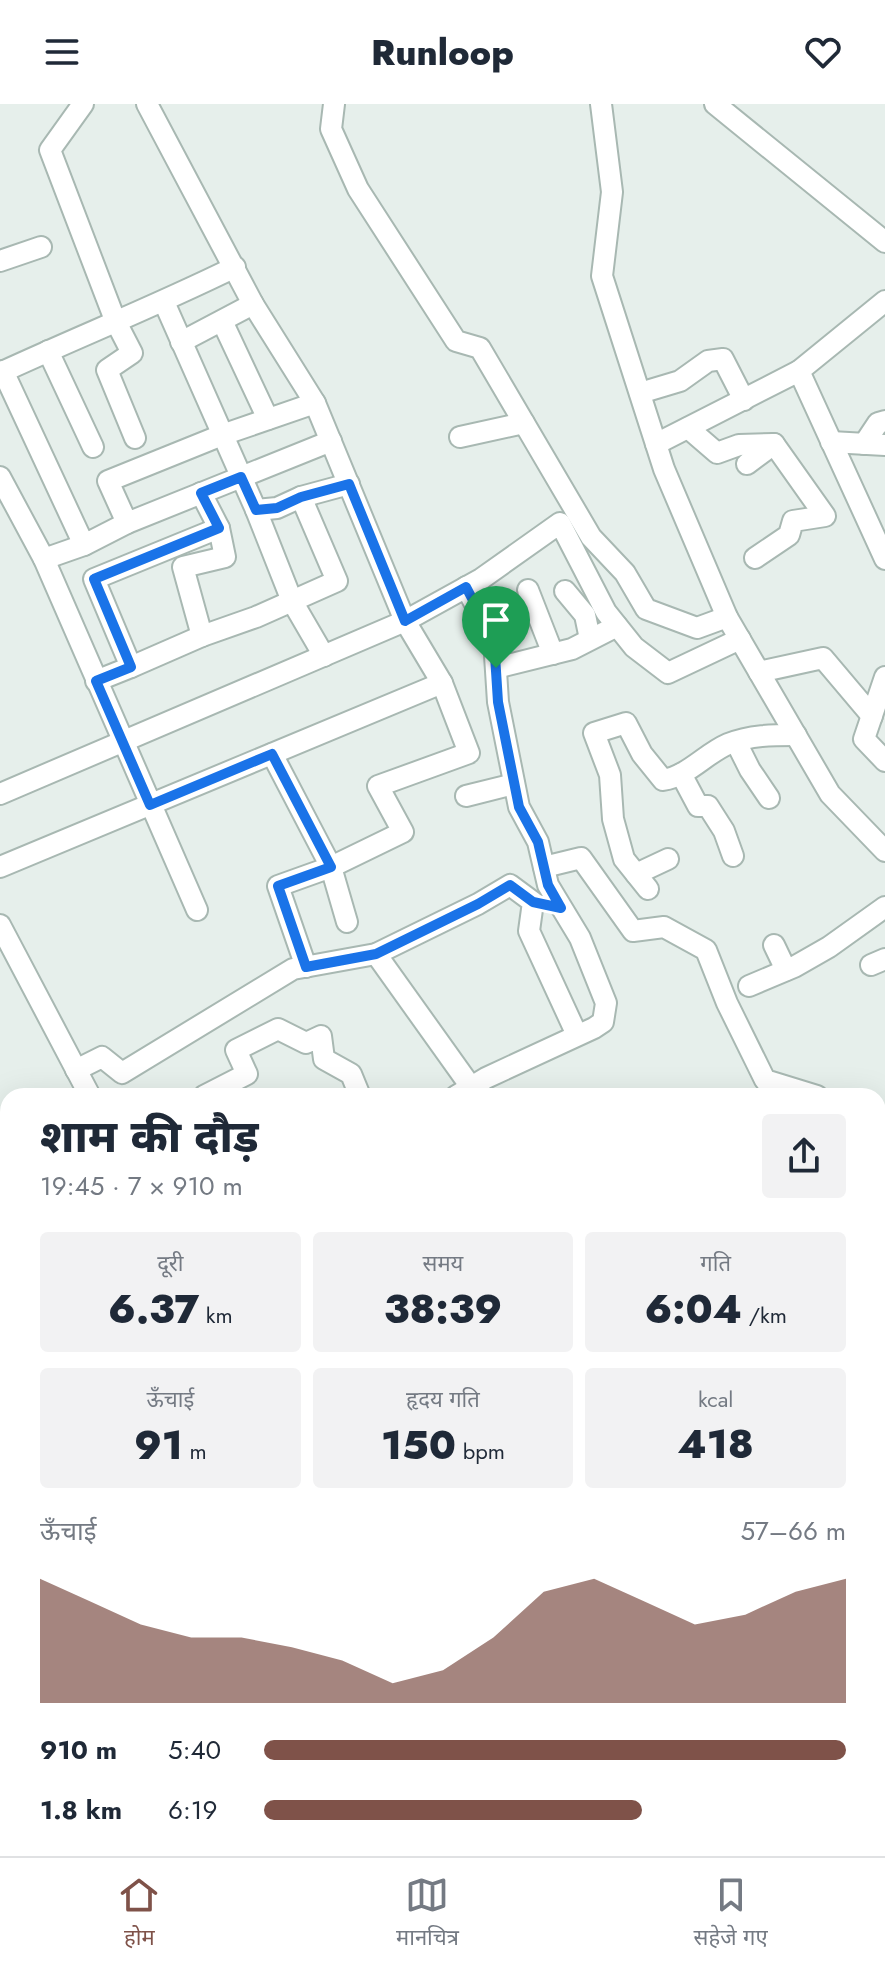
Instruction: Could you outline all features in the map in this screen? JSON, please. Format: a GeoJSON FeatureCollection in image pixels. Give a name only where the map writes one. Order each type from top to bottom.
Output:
{"type":"FeatureCollection","features":[{"type":"Feature","properties":{"kind":"street"},"geometry":{"type":"LineString","coordinates":[[83,104],[50,150],[115,320],[132,353],[107,370],[135,438]]}},
{"type":"Feature","properties":{"kind":"street"},"geometry":{"type":"LineString","coordinates":[[147,104],[253,304],[315,403],[405,621],[442,683],[469,753],[378,786],[403,832],[331,867],[278,886],[306,967]]}},
{"type":"Feature","properties":{"kind":"street"},"geometry":{"type":"LineString","coordinates":[[334,104],[331,129],[358,189],[456,341],[480,348],[591,537],[625,573],[646,609],[697,628],[727,617]]}},
{"type":"Feature","properties":{"kind":"street"},"geometry":{"type":"LineString","coordinates":[[601,104],[612,192],[602,276],[664,469],[727,617],[830,794],[885,851]]}},
{"type":"Feature","properties":{"kind":"street"},"geometry":{"type":"LineString","coordinates":[[715,104],[885,242]]}},
{"type":"Feature","properties":{"kind":"street"},"geometry":{"type":"LineString","coordinates":[[0,261],[41,247]]}},
{"type":"Feature","properties":{"kind":"street"},"geometry":{"type":"LineString","coordinates":[[84,545],[2,372],[115,320],[164,302],[235,267]]}},
{"type":"Feature","properties":{"kind":"street"},"geometry":{"type":"LineString","coordinates":[[656,444],[799,371],[885,301]]}},
{"type":"Feature","properties":{"kind":"street"},"geometry":{"type":"LineString","coordinates":[[164,302],[256,510],[292,601],[324,656]]}},
{"type":"Feature","properties":{"kind":"street"},"geometry":{"type":"LineString","coordinates":[[181,342],[253,304]]}},
{"type":"Feature","properties":{"kind":"street"},"geometry":{"type":"LineString","coordinates":[[222,321],[268,419]]}},
{"type":"Feature","properties":{"kind":"street"},"geometry":{"type":"LineString","coordinates":[[48,351],[93,447]]}},
{"type":"Feature","properties":{"kind":"street"},"geometry":{"type":"LineString","coordinates":[[640,393],[680,381],[708,361],[723,359],[744,400]]}},
{"type":"Feature","properties":{"kind":"street"},"geometry":{"type":"LineString","coordinates":[[799,371],[885,559]]}},
{"type":"Feature","properties":{"kind":"street"},"geometry":{"type":"LineString","coordinates":[[127,523],[108,481],[222,435],[315,403]]}},
{"type":"Feature","properties":{"kind":"street"},"geometry":{"type":"LineString","coordinates":[[831,442],[875,445],[878,423],[885,421]]}},
{"type":"Feature","properties":{"kind":"street"},"geometry":{"type":"LineString","coordinates":[[460,437],[524,423]]}},
{"type":"Feature","properties":{"kind":"street"},"geometry":{"type":"LineString","coordinates":[[688,428],[717,453],[739,445],[774,444]]}},
{"type":"Feature","properties":{"kind":"street"},"geometry":{"type":"LineString","coordinates":[[44,559],[331,441]]}},
{"type":"Feature","properties":{"kind":"street"},"geometry":{"type":"LineString","coordinates":[[747,464],[774,444]]}},
{"type":"Feature","properties":{"kind":"street"},"geometry":{"type":"LineString","coordinates":[[755,558],[789,535],[793,521],[825,516],[774,444]]}},
{"type":"Feature","properties":{"kind":"street"},"geometry":{"type":"LineString","coordinates":[[0,477],[44,559],[197,910]]}},
{"type":"Feature","properties":{"kind":"street"},"geometry":{"type":"LineString","coordinates":[[256,510],[277,508],[301,497],[349,484]]}},
{"type":"Feature","properties":{"kind":"street"},"geometry":{"type":"LineString","coordinates":[[201,493],[219,528],[225,557],[183,567],[202,636]]}},
{"type":"Feature","properties":{"kind":"street"},"geometry":{"type":"LineString","coordinates":[[96,681],[337,581],[301,497]]}},
{"type":"Feature","properties":{"kind":"street"},"geometry":{"type":"LineString","coordinates":[[2,787],[122,742],[405,621],[481,579],[560,523],[606,612],[634,647],[668,673],[740,639]]}},
{"type":"Feature","properties":{"kind":"street"},"geometry":{"type":"LineString","coordinates":[[131,667],[94,579],[219,528]]}},
{"type":"Feature","properties":{"kind":"street"},"geometry":{"type":"LineString","coordinates":[[466,587],[494,640],[498,702],[519,807],[538,842],[548,885],[580,938],[606,1003],[603,1022],[472,1088]]}},
{"type":"Feature","properties":{"kind":"street"},"geometry":{"type":"LineString","coordinates":[[528,590],[553,654]]}},
{"type":"Feature","properties":{"kind":"street"},"geometry":{"type":"LineString","coordinates":[[565,591],[585,615],[590,639]]}},
{"type":"Feature","properties":{"kind":"street"},"geometry":{"type":"LineString","coordinates":[[496,668],[572,649],[617,626]]}},
{"type":"Feature","properties":{"kind":"street"},"geometry":{"type":"LineString","coordinates":[[759,672],[823,658],[872,716]]}},
{"type":"Feature","properties":{"kind":"street"},"geometry":{"type":"LineString","coordinates":[[885,677],[864,739],[885,761]]}},
{"type":"Feature","properties":{"kind":"street"},"geometry":{"type":"LineString","coordinates":[[0,867],[442,683]]}},
{"type":"Feature","properties":{"kind":"street"},"geometry":{"type":"LineString","coordinates":[[668,859],[642,882],[624,859],[613,819],[610,775],[594,733],[626,723],[642,754],[663,780],[675,778],[727,745],[762,735],[796,735]]}},
{"type":"Feature","properties":{"kind":"street"},"geometry":{"type":"LineString","coordinates":[[736,742],[769,798]]}},
{"type":"Feature","properties":{"kind":"street"},"geometry":{"type":"LineString","coordinates":[[272,754],[331,867],[347,922]]}},
{"type":"Feature","properties":{"kind":"street"},"geometry":{"type":"LineString","coordinates":[[681,774],[698,806],[708,806],[724,831],[733,856]]}},
{"type":"Feature","properties":{"kind":"street"},"geometry":{"type":"LineString","coordinates":[[466,796],[514,784]]}},
{"type":"Feature","properties":{"kind":"street"},"geometry":{"type":"LineString","coordinates":[[544,867],[581,858],[633,931],[664,927],[706,950],[727,1003],[765,1080],[791,1088]]}},
{"type":"Feature","properties":{"kind":"street"},"geometry":{"type":"LineString","coordinates":[[76,1070],[102,1057],[122,1073],[293,969],[376,954],[510,885],[533,902],[561,908]]}},
{"type":"Feature","properties":{"kind":"street"},"geometry":{"type":"LineString","coordinates":[[533,902],[529,931],[577,1035]]}},
{"type":"Feature","properties":{"kind":"street"},"geometry":{"type":"LineString","coordinates":[[749,986],[829,947],[885,907]]}},
{"type":"Feature","properties":{"kind":"street"},"geometry":{"type":"LineString","coordinates":[[0,925],[86,1088]]}},
{"type":"Feature","properties":{"kind":"street"},"geometry":{"type":"LineString","coordinates":[[774,945],[786,970]]}},
{"type":"Feature","properties":{"kind":"street"},"geometry":{"type":"LineString","coordinates":[[376,954],[461,1088]]}},
{"type":"Feature","properties":{"kind":"street"},"geometry":{"type":"LineString","coordinates":[[220,1088],[247,1074],[236,1050],[278,1029],[306,1043],[321,1036],[324,1059],[351,1074],[357,1088]]}},
{"type":"Feature","properties":{"kind":"route"},"geometry":{"type":"LineString","coordinates":[[241,477],[256,510],[277,508],[301,497],[349,484],[405,621],[466,587],[494,640],[496,668],[498,702],[519,807],[538,842],[548,885],[561,908],[533,902],[510,885],[376,954],[306,967],[278,886],[331,867],[272,754],[150,805],[96,681],[131,667],[94,579],[219,528],[201,493],[241,477]]}}]}
